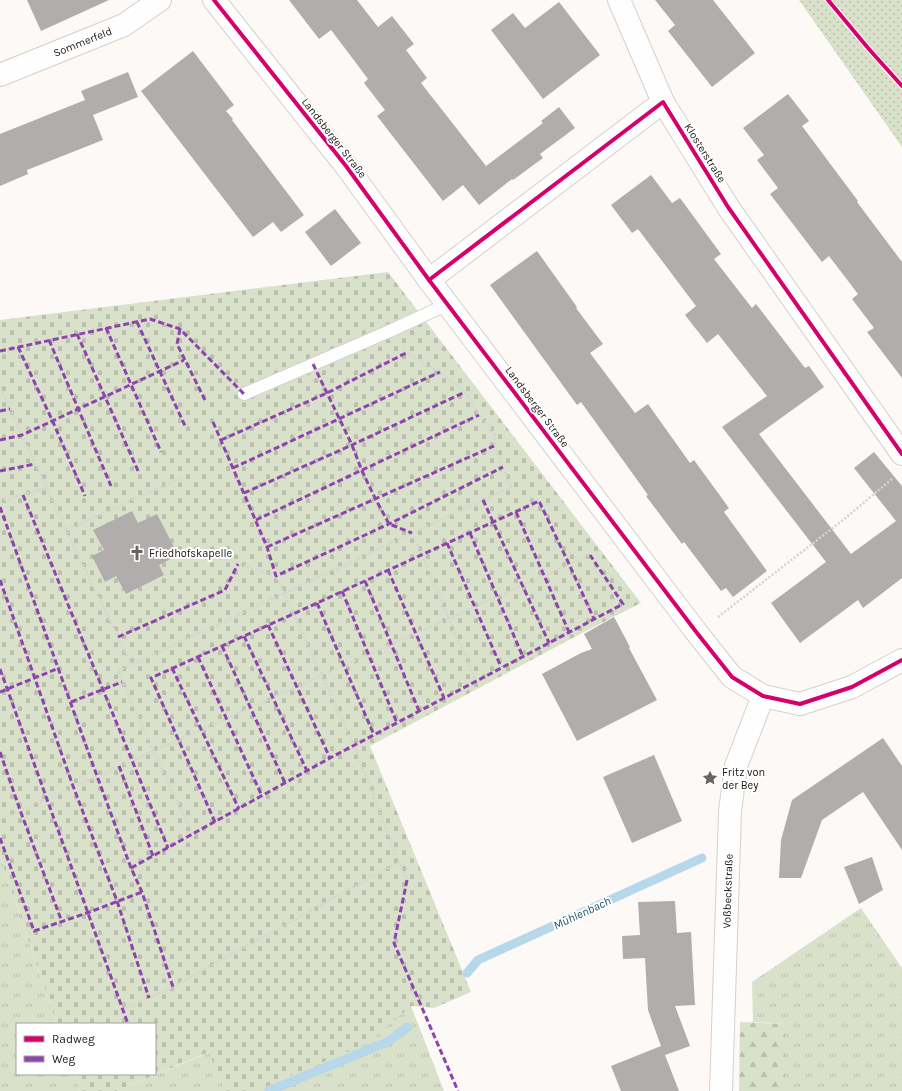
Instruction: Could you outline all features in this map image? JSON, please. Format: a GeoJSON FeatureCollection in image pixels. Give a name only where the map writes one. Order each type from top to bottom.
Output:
{"type":"FeatureCollection","features":[{"type":"Feature","properties":{"kind":"street","name":"Sommerfeld"},"geometry":{"type":"LineString","coordinates":[[0,75],[124,25],[160,0]]}},
{"type":"Feature","properties":{"kind":"street","name":"Landsberger Straße"},"geometry":{"type":"LineString","coordinates":[[214,0],[346,166],[429,280],[732,677],[763,696],[800,704],[852,686],[902,660]]}},
{"type":"Feature","properties":{"kind":"street","name":"Klosterstraße"},"geometry":{"type":"LineString","coordinates":[[619,0],[663,102],[728,207],[902,454]]}},
{"type":"Feature","properties":{"kind":"street"},"geometry":{"type":"LineString","coordinates":[[429,280],[663,102]]}},
{"type":"Feature","properties":{"kind":"street","name":"Voßbeckstraße"},"geometry":{"type":"LineString","coordinates":[[722,1091],[730,811],[736,766],[763,696]]}},
{"type":"Feature","properties":{"kind":"lane"},"geometry":{"type":"LineString","coordinates":[[244,394],[448,304]]}},
{"type":"Feature","properties":{"kind":"path"},"geometry":{"type":"LineString","coordinates":[[193,834],[153,751],[118,671],[511,487],[494,446],[495,434],[479,415],[465,392],[440,372],[406,354],[392,330]]}},
{"type":"Feature","properties":{"kind":"path"},"geometry":{"type":"LineString","coordinates":[[0,387],[66,530],[131,664]]}},
{"type":"Feature","properties":{"kind":"path"},"geometry":{"type":"LineString","coordinates":[[697,633],[843,520],[896,476]]}},
{"type":"Feature","properties":{"kind":"path"},"geometry":{"type":"LineString","coordinates":[[66,530],[181,478]]}},
{"type":"Feature","properties":{"kind":"path"},"geometry":{"type":"LineString","coordinates":[[0,501],[47,488]]}},
{"type":"Feature","properties":{"kind":"path"},"geometry":{"type":"LineString","coordinates":[[412,533],[476,681]]}},
{"type":"Feature","properties":{"kind":"path"},"geometry":{"type":"LineString","coordinates":[[0,820],[590,555]]}},
{"type":"Feature","properties":{"kind":"path"},"geometry":{"type":"LineString","coordinates":[[218,557],[276,576],[354,746],[407,880]]}},
{"type":"Feature","properties":{"kind":"path"},"geometry":{"type":"LineString","coordinates":[[122,1009],[173,987],[399,862]]}},
{"type":"Feature","properties":{"kind":"green space"},"geometry":{"type":"Polygon","coordinates":[[[799,0],[902,0],[902,147],[799,0]]]}},
{"type":"Feature","properties":{"kind":"green space"},"geometry":{"type":"Polygon","coordinates":[[[388,272],[641,603],[370,746],[471,992],[434,1008],[411,1006],[368,1043],[254,1091],[224,1091],[209,1052],[156,1074],[156,1023],[57,1023],[0,856],[0,320],[388,272]]]}},
{"type":"Feature","properties":{"kind":"green space"},"geometry":{"type":"Polygon","coordinates":[[[0,856],[57,1023],[16,1023],[16,1075],[75,1075],[80,1091],[0,1091],[0,856]]]}},
{"type":"Feature","properties":{"kind":"green space"},"geometry":{"type":"Polygon","coordinates":[[[861,908],[902,968],[902,1091],[785,1091],[785,1024],[753,1022],[752,982],[861,908]]]}},
{"type":"Feature","properties":{"kind":"green space"},"geometry":{"type":"Polygon","coordinates":[[[411,1006],[444,1091],[117,1091],[210,1052],[222,1085],[411,1006]]]}},
{"type":"Feature","properties":{"kind":"green space"},"geometry":{"type":"Polygon","coordinates":[[[740,1022],[785,1024],[785,1091],[739,1091],[740,1022]]]}},
{"type":"Feature","properties":{"kind":"green space"},"geometry":{"type":"Polygon","coordinates":[[[75,1075],[155,1075],[117,1091],[80,1091],[75,1075]]]}},
{"type":"Feature","properties":{"kind":"building"},"geometry":{"type":"Polygon","coordinates":[[[27,0],[109,0],[41,31],[27,0]]]}},
{"type":"Feature","properties":{"kind":"building"},"geometry":{"type":"Polygon","coordinates":[[[289,0],[357,0],[378,27],[392,16],[414,44],[406,50],[427,78],[421,83],[486,166],[543,123],[541,121],[559,107],[575,128],[540,154],[543,158],[513,180],[512,179],[479,205],[463,185],[443,201],[377,116],[385,110],[364,83],[368,79],[331,30],[319,39],[289,0]]]}},
{"type":"Feature","properties":{"kind":"building"},"geometry":{"type":"Polygon","coordinates":[[[655,0],[713,0],[755,53],[712,87],[668,31],[675,25],[655,0]]]}},
{"type":"Feature","properties":{"kind":"building"},"geometry":{"type":"Polygon","coordinates":[[[559,2],[600,55],[543,99],[491,30],[513,13],[525,28],[559,2]]]}},
{"type":"Feature","properties":{"kind":"building"},"geometry":{"type":"Polygon","coordinates":[[[193,51],[234,105],[226,111],[233,119],[232,120],[304,215],[281,232],[273,222],[253,237],[141,91],[193,51]]]}},
{"type":"Feature","properties":{"kind":"building"},"geometry":{"type":"Polygon","coordinates":[[[128,72],[138,97],[93,115],[103,140],[27,170],[28,174],[0,186],[0,134],[85,100],[81,91],[128,72]]]}},
{"type":"Feature","properties":{"kind":"building"},"geometry":{"type":"Polygon","coordinates":[[[788,94],[809,121],[802,126],[902,262],[902,378],[867,332],[874,328],[852,299],[858,294],[829,256],[822,262],[770,194],[778,188],[757,160],[764,155],[743,128],[788,94]]]}},
{"type":"Feature","properties":{"kind":"building"},"geometry":{"type":"Polygon","coordinates":[[[651,175],[672,203],[680,198],[721,254],[714,259],[752,308],[756,304],[805,368],[809,366],[824,387],[759,434],[851,554],[896,521],[854,468],[874,452],[902,486],[902,578],[863,608],[858,600],[800,643],[771,603],[826,562],[722,427],[767,396],[718,334],[707,343],[685,315],[696,306],[638,229],[632,233],[611,205],[651,175]]]}},
{"type":"Feature","properties":{"kind":"building"},"geometry":{"type":"Polygon","coordinates":[[[335,209],[361,243],[331,266],[305,232],[335,209]]]}},
{"type":"Feature","properties":{"kind":"building"},"geometry":{"type":"Polygon","coordinates":[[[537,251],[603,344],[590,353],[635,413],[648,404],[690,463],[694,460],[729,508],[724,512],[767,571],[733,597],[726,588],[721,591],[684,542],[682,544],[646,496],[648,495],[581,402],[577,405],[490,285],[537,251]]]}},
{"type":"Feature","properties":{"kind":"building","name":"Friedhofskapelle"},"geometry":{"type":"Polygon","coordinates":[[[132,511],[138,523],[157,514],[178,555],[159,565],[164,575],[126,594],[116,576],[105,582],[92,556],[104,550],[93,530],[132,511]]]}},
{"type":"Feature","properties":{"kind":"building"},"geometry":{"type":"Polygon","coordinates":[[[614,617],[657,700],[577,741],[542,674],[581,653],[592,649],[584,634],[614,617]]]}},
{"type":"Feature","properties":{"kind":"building"},"geometry":{"type":"Polygon","coordinates":[[[883,738],[902,766],[902,850],[863,792],[822,820],[801,878],[779,878],[781,840],[792,800],[883,738]]]}},
{"type":"Feature","properties":{"kind":"building"},"geometry":{"type":"Polygon","coordinates":[[[654,755],[682,821],[632,843],[603,777],[654,755]]]}},
{"type":"Feature","properties":{"kind":"building"},"geometry":{"type":"Polygon","coordinates":[[[872,857],[883,890],[859,904],[844,867],[872,857]]]}},
{"type":"Feature","properties":{"kind":"building"},"geometry":{"type":"Polygon","coordinates":[[[675,901],[677,933],[691,932],[695,1005],[675,1006],[690,1046],[665,1055],[679,1091],[621,1091],[611,1066],[661,1046],[648,1010],[645,958],[623,959],[622,936],[640,935],[638,902],[675,901]]]}},
{"type":"Feature","properties":{"kind":"waterway","name":"Mühlenbach"},"geometry":{"type":"LineString","coordinates":[[467,973],[478,960],[702,858]]}},
{"type":"Feature","properties":{"kind":"waterway","name":"Mühlenbach"},"geometry":{"type":"LineString","coordinates":[[269,1091],[387,1042],[408,1027]]}},
{"type":"Feature","properties":{"kind":"marked path"},"geometry":{"type":"LineString","coordinates":[[0,351],[150,319],[180,329],[244,394]]}},
{"type":"Feature","properties":{"kind":"marked path"},"geometry":{"type":"LineString","coordinates":[[137,322],[186,428]]}},
{"type":"Feature","properties":{"kind":"marked path"},"geometry":{"type":"LineString","coordinates":[[106,328],[161,452]]}},
{"type":"Feature","properties":{"kind":"marked path"},"geometry":{"type":"LineString","coordinates":[[180,329],[177,344],[205,400]]}},
{"type":"Feature","properties":{"kind":"marked path"},"geometry":{"type":"LineString","coordinates":[[77,334],[139,473]]}},
{"type":"Feature","properties":{"kind":"marked path"},"geometry":{"type":"LineString","coordinates":[[49,340],[111,486]]}},
{"type":"Feature","properties":{"kind":"marked path"},"geometry":{"type":"LineString","coordinates":[[18,347],[85,496]]}},
{"type":"Feature","properties":{"kind":"marked path"},"geometry":{"type":"LineString","coordinates":[[221,440],[327,393],[406,353]]}},
{"type":"Feature","properties":{"kind":"marked path"},"geometry":{"type":"LineString","coordinates":[[0,440],[22,435],[184,360]]}},
{"type":"Feature","properties":{"kind":"marked path"},"geometry":{"type":"LineString","coordinates":[[313,364],[352,445],[362,471],[389,524],[412,533]]}},
{"type":"Feature","properties":{"kind":"marked path"},"geometry":{"type":"LineString","coordinates":[[233,468],[440,372]]}},
{"type":"Feature","properties":{"kind":"marked path"},"geometry":{"type":"LineString","coordinates":[[244,493],[352,445],[465,392]]}},
{"type":"Feature","properties":{"kind":"marked path"},"geometry":{"type":"LineString","coordinates":[[0,411],[10,409]]}},
{"type":"Feature","properties":{"kind":"marked path"},"geometry":{"type":"LineString","coordinates":[[256,520],[479,415]]}},
{"type":"Feature","properties":{"kind":"marked path"},"geometry":{"type":"LineString","coordinates":[[213,422],[267,547],[276,576],[389,524],[503,467]]}},
{"type":"Feature","properties":{"kind":"marked path"},"geometry":{"type":"LineString","coordinates":[[267,547],[494,446]]}},
{"type":"Feature","properties":{"kind":"marked path"},"geometry":{"type":"LineString","coordinates":[[0,471],[35,464]]}},
{"type":"Feature","properties":{"kind":"marked path"},"geometry":{"type":"LineString","coordinates":[[23,495],[168,848]]}},
{"type":"Feature","properties":{"kind":"marked path"},"geometry":{"type":"LineString","coordinates":[[483,500],[549,643]]}},
{"type":"Feature","properties":{"kind":"marked path"},"geometry":{"type":"LineString","coordinates":[[215,822],[151,678],[539,501],[594,619]]}},
{"type":"Feature","properties":{"kind":"marked path"},"geometry":{"type":"LineString","coordinates":[[0,507],[97,776],[131,868],[142,892],[173,987]]}},
{"type":"Feature","properties":{"kind":"marked path"},"geometry":{"type":"LineString","coordinates":[[516,512],[569,632]]}},
{"type":"Feature","properties":{"kind":"marked path"},"geometry":{"type":"LineString","coordinates":[[470,533],[523,657]]}},
{"type":"Feature","properties":{"kind":"marked path"},"geometry":{"type":"LineString","coordinates":[[447,543],[501,667]]}},
{"type":"Feature","properties":{"kind":"marked path"},"geometry":{"type":"LineString","coordinates":[[131,868],[330,758],[623,604],[590,555]]}},
{"type":"Feature","properties":{"kind":"marked path"},"geometry":{"type":"LineString","coordinates":[[118,637],[225,590],[238,564]]}},
{"type":"Feature","properties":{"kind":"marked path"},"geometry":{"type":"LineString","coordinates":[[388,570],[444,698]]}},
{"type":"Feature","properties":{"kind":"marked path"},"geometry":{"type":"LineString","coordinates":[[0,580],[73,786],[117,901],[149,998]]}},
{"type":"Feature","properties":{"kind":"marked path"},"geometry":{"type":"LineString","coordinates":[[365,581],[419,711]]}},
{"type":"Feature","properties":{"kind":"marked path"},"geometry":{"type":"LineString","coordinates":[[342,591],[397,723]]}},
{"type":"Feature","properties":{"kind":"marked path"},"geometry":{"type":"LineString","coordinates":[[317,603],[374,735]]}},
{"type":"Feature","properties":{"kind":"marked path"},"geometry":{"type":"LineString","coordinates":[[268,625],[330,758]]}},
{"type":"Feature","properties":{"kind":"marked path"},"geometry":{"type":"LineString","coordinates":[[244,636],[307,771]]}},
{"type":"Feature","properties":{"kind":"marked path"},"geometry":{"type":"LineString","coordinates":[[222,646],[285,783]]}},
{"type":"Feature","properties":{"kind":"marked path"},"geometry":{"type":"LineString","coordinates":[[198,657],[262,796]]}},
{"type":"Feature","properties":{"kind":"marked path"},"geometry":{"type":"LineString","coordinates":[[0,692],[59,668]]}},
{"type":"Feature","properties":{"kind":"marked path"},"geometry":{"type":"LineString","coordinates":[[172,668],[239,809]]}},
{"type":"Feature","properties":{"kind":"marked path"},"geometry":{"type":"LineString","coordinates":[[0,669],[128,1023]]}},
{"type":"Feature","properties":{"kind":"marked path"},"geometry":{"type":"LineString","coordinates":[[71,702],[122,682]]}},
{"type":"Feature","properties":{"kind":"marked path"},"geometry":{"type":"LineString","coordinates":[[0,752],[62,922]]}},
{"type":"Feature","properties":{"kind":"marked path"},"geometry":{"type":"LineString","coordinates":[[119,766],[153,856]]}},
{"type":"Feature","properties":{"kind":"marked path"},"geometry":{"type":"LineString","coordinates":[[0,838],[34,931],[142,892]]}},
{"type":"Feature","properties":{"kind":"marked path"},"geometry":{"type":"LineString","coordinates":[[407,880],[394,943],[458,1091]]}},
{"type":"Feature","properties":{"kind":"cycle path"},"geometry":{"type":"LineString","coordinates":[[214,0],[346,166],[429,280],[732,677],[763,696],[800,704],[852,687],[902,660]]}},
{"type":"Feature","properties":{"kind":"cycle path"},"geometry":{"type":"LineString","coordinates":[[828,0],[902,86]]}},
{"type":"Feature","properties":{"kind":"cycle path"},"geometry":{"type":"LineString","coordinates":[[429,280],[663,102],[728,207],[902,454]]}},
{"type":"Feature","properties":{"kind":"place","name":"Friedhofskapelle"},"geometry":{"type":"Point","coordinates":[137,553]}},
{"type":"Feature","properties":{"kind":"place","name":"Fritz von der Bey"},"geometry":{"type":"Point","coordinates":[710,778]}}]}
